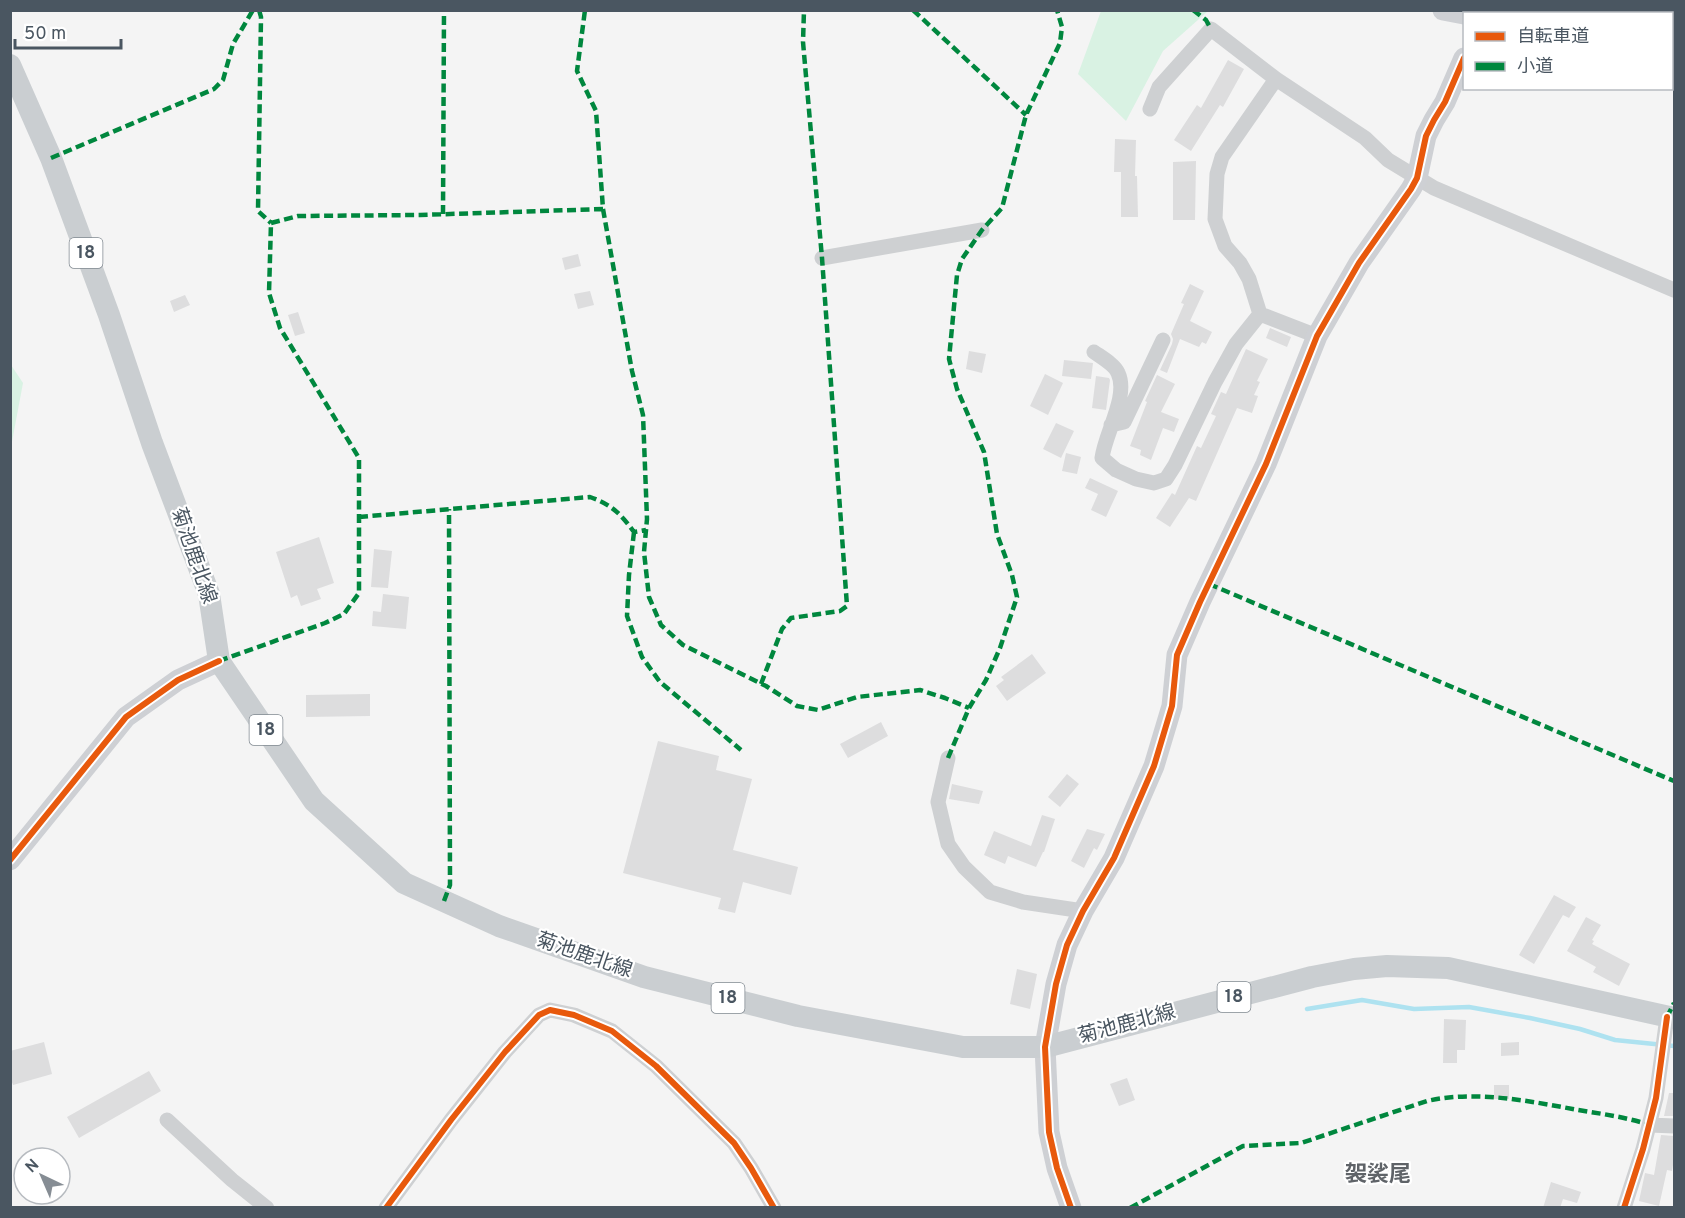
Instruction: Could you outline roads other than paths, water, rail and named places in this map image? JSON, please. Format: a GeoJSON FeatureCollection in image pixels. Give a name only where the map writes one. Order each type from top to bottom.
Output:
{"type":"FeatureCollection","features":[{"type":"Feature","properties":{"kind":"main road","name":"菊池鹿北線"},"geometry":{"type":"LineString","coordinates":[[10,65],[51,158],[109,315],[152,443],[209,594],[219,661],[314,801],[404,883],[499,926],[655,980],[798,1016],[963,1047],[1045,1047],[1312,976],[1387,966],[1448,969],[1671,1017]]}},
{"type":"Feature","properties":{"kind":"street"},"geometry":{"type":"LineString","coordinates":[[1443,10],[1463,14]]}},
{"type":"Feature","properties":{"kind":"street"},"geometry":{"type":"LineString","coordinates":[[1150,109],[1159,87],[1211,29],[1276,79],[1365,138],[1388,160],[1434,188],[1674,290]]}},
{"type":"Feature","properties":{"kind":"street"},"geometry":{"type":"LineString","coordinates":[[1071,1208],[1057,1168],[1049,1132],[1045,1047],[1056,984],[1067,945],[1083,910],[1114,858],[1154,766],[1172,706],[1177,655],[1266,464],[1317,336],[1359,262],[1403,203],[1417,178],[1426,136],[1445,102],[1463,60]]}},
{"type":"Feature","properties":{"kind":"street"},"geometry":{"type":"LineString","coordinates":[[1260,315],[1249,279],[1225,246],[1215,219],[1218,174],[1222,157],[1276,79]]}},
{"type":"Feature","properties":{"kind":"street"},"geometry":{"type":"LineString","coordinates":[[822,258],[982,230]]}},
{"type":"Feature","properties":{"kind":"street"},"geometry":{"type":"LineString","coordinates":[[1260,315],[1317,336]]}},
{"type":"Feature","properties":{"kind":"street"},"geometry":{"type":"LineString","coordinates":[[1094,351],[1118,371],[1122,389],[1103,447],[1102,458],[1116,470],[1136,479],[1154,483],[1166,479],[1175,465],[1236,344],[1260,315]]}},
{"type":"Feature","properties":{"kind":"street"},"geometry":{"type":"LineString","coordinates":[[1110,425],[1124,422],[1163,340]]}},
{"type":"Feature","properties":{"kind":"street"},"geometry":{"type":"LineString","coordinates":[[10,860],[126,717],[178,680],[219,661]]}},
{"type":"Feature","properties":{"kind":"street"},"geometry":{"type":"LineString","coordinates":[[948,758],[938,802],[948,844],[964,867],[990,892],[1023,902],[1083,910]]}},
{"type":"Feature","properties":{"kind":"street"},"geometry":{"type":"LineString","coordinates":[[386,1208],[505,1052],[539,1015],[550,1010],[574,1015],[612,1031],[656,1066],[734,1143],[774,1208]]}},
{"type":"Feature","properties":{"kind":"street"},"geometry":{"type":"LineString","coordinates":[[1624,1208],[1650,1125],[1671,1017]]}},
{"type":"Feature","properties":{"kind":"street"},"geometry":{"type":"LineString","coordinates":[[167,1120],[232,1180],[267,1208]]}},
{"type":"Feature","properties":{"kind":"street"},"geometry":{"type":"LineString","coordinates":[[1650,1125],[1674,1126]]}},
{"type":"Feature","properties":{"kind":"waterway"},"geometry":{"type":"LineString","coordinates":[[1307,1009],[1362,1000],[1414,1009],[1469,1007],[1580,1029],[1615,1040],[1674,1046]]}},
{"type":"Feature","properties":{"kind":"district","name":"袈裟尾"},"geometry":{"type":"Point","coordinates":[1378,1175]}}]}
